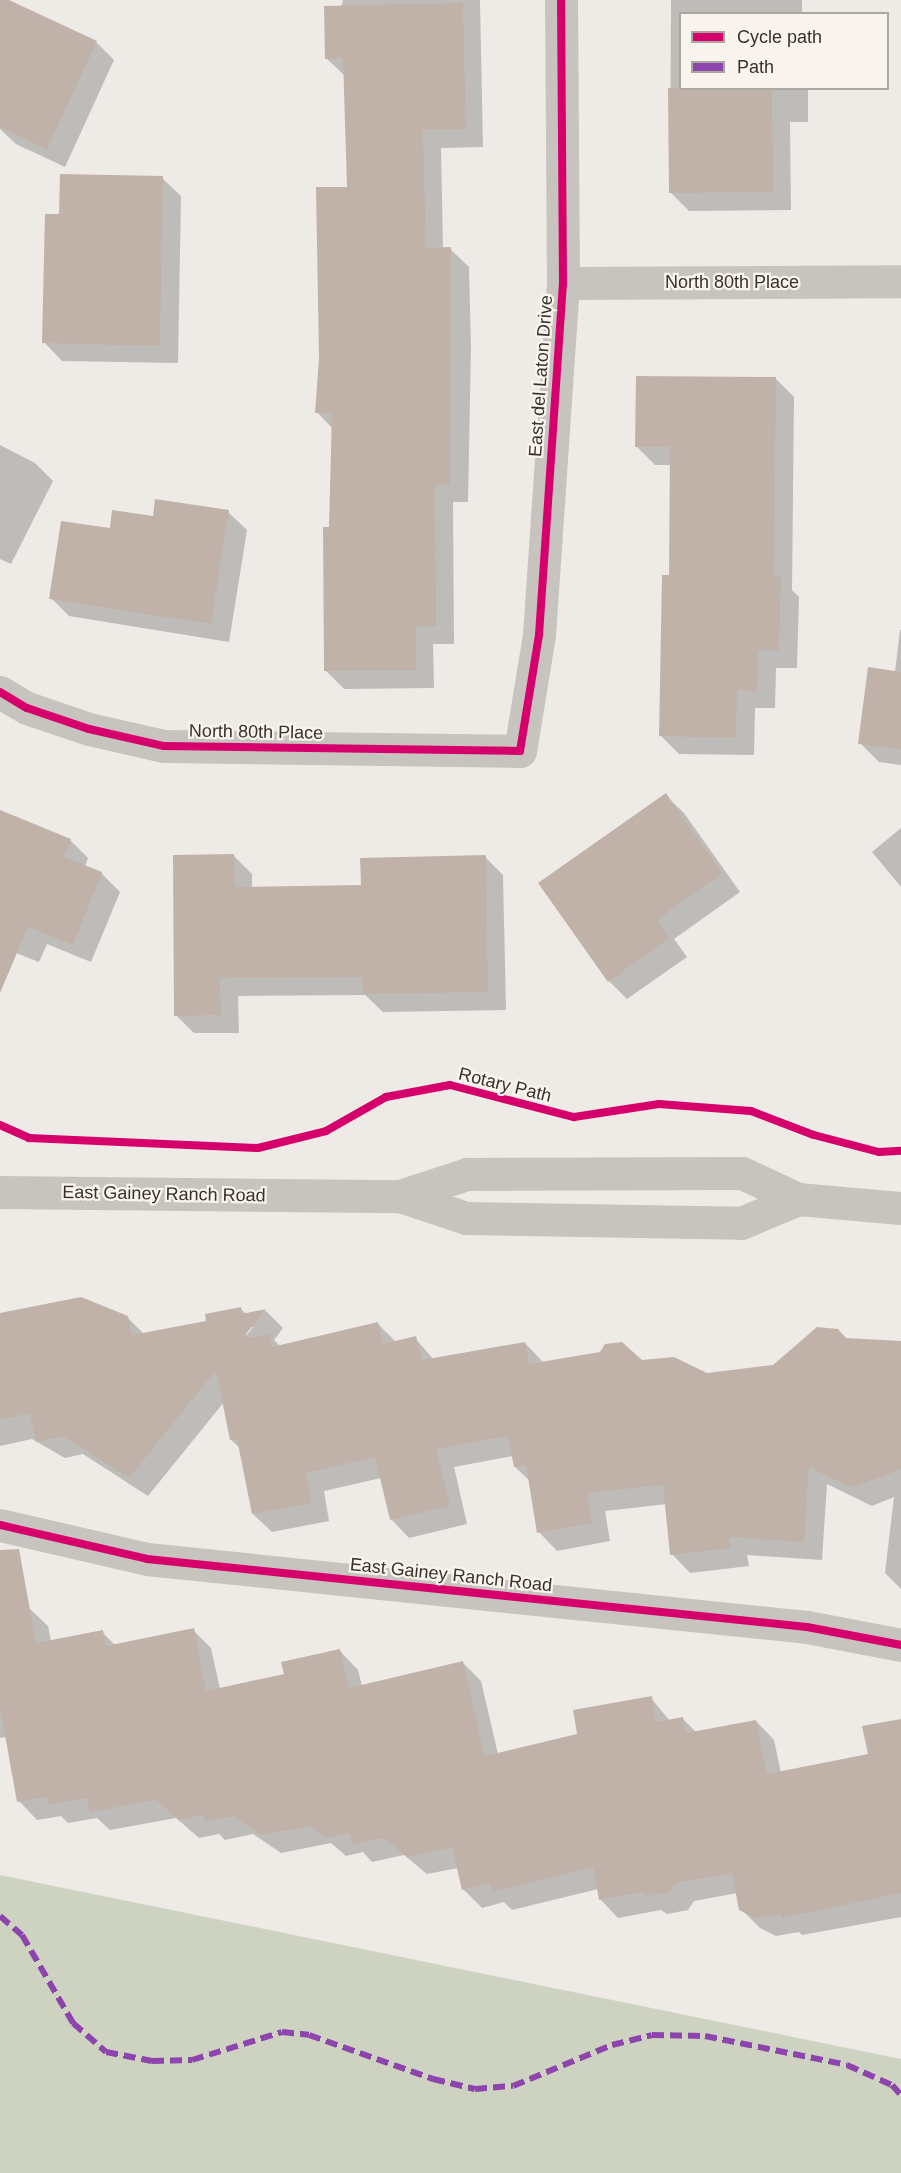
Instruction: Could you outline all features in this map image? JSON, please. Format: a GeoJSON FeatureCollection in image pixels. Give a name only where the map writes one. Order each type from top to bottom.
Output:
{"type":"FeatureCollection","features":[{"type":"Feature","properties":{"kind":"street","name":"East del Laton Drive"},"geometry":{"type":"LineString","coordinates":[[520,751],[539,635],[562,283],[561,0]]}},
{"type":"Feature","properties":{"kind":"street","name":"North 80th Place"},"geometry":{"type":"LineString","coordinates":[[562,283],[901,281]]}},
{"type":"Feature","properties":{"kind":"street","name":"North 80th Place"},"geometry":{"type":"LineString","coordinates":[[0,692],[27,708],[89,729],[164,746],[520,751]]}},
{"type":"Feature","properties":{"kind":"street","name":"East Gainey Ranch Road"},"geometry":{"type":"LineString","coordinates":[[400,1196],[467,1174],[742,1173],[798,1199],[901,1208]]}},
{"type":"Feature","properties":{"kind":"street","name":"East Gainey Ranch Road"},"geometry":{"type":"LineString","coordinates":[[0,1192],[400,1196],[466,1218],[741,1223],[798,1199]]}},
{"type":"Feature","properties":{"kind":"street","name":"East Gainey Ranch Road"},"geometry":{"type":"LineString","coordinates":[[0,1526],[147,1559],[807,1627],[901,1645]]}},
{"type":"Feature","properties":{"kind":"green space"},"geometry":{"type":"Polygon","coordinates":[[[0,1875],[901,2059],[901,2173],[0,2173],[0,1875]]]}},
{"type":"Feature","properties":{"kind":"building"},"geometry":{"type":"Polygon","coordinates":[[[0,0],[9,0],[97,41],[47,149],[0,127],[0,0]]]}},
{"type":"Feature","properties":{"kind":"building"},"geometry":{"type":"Polygon","coordinates":[[[463,3],[466,129],[423,130],[426,248],[451,247],[450,485],[435,484],[436,626],[416,626],[416,670],[324,671],[323,527],[329,527],[332,413],[315,413],[319,358],[316,187],[347,187],[343,58],[325,59],[324,6],[463,3]]]}},
{"type":"Feature","properties":{"kind":"building"},"geometry":{"type":"Polygon","coordinates":[[[668,88],[772,90],[773,192],[669,193],[668,88]]]}},
{"type":"Feature","properties":{"kind":"building"},"geometry":{"type":"Polygon","coordinates":[[[60,174],[163,176],[160,346],[42,343],[45,214],[59,214],[60,174]]]}},
{"type":"Feature","properties":{"kind":"building"},"geometry":{"type":"Polygon","coordinates":[[[636,376],[776,377],[774,577],[781,577],[779,650],[758,650],[757,691],[737,690],[736,738],[659,736],[662,575],[669,575],[670,447],[635,447],[636,376]]]}},
{"type":"Feature","properties":{"kind":"building"},"geometry":{"type":"Polygon","coordinates":[[[155,499],[229,510],[211,624],[49,599],[61,521],[110,528],[112,510],[153,516],[155,499]]]}},
{"type":"Feature","properties":{"kind":"building"},"geometry":{"type":"Polygon","coordinates":[[[868,667],[901,672],[901,749],[858,744],[868,667]]]}},
{"type":"Feature","properties":{"kind":"building"},"geometry":{"type":"Polygon","coordinates":[[[666,793],[722,873],[657,920],[669,938],[608,982],[538,883],[666,793]]]}},
{"type":"Feature","properties":{"kind":"building"},"geometry":{"type":"Polygon","coordinates":[[[0,810],[71,839],[64,857],[102,872],[73,945],[28,927],[0,993],[0,810]]]}},
{"type":"Feature","properties":{"kind":"building"},"geometry":{"type":"Polygon","coordinates":[[[234,854],[235,887],[361,885],[360,858],[486,855],[488,992],[363,994],[362,977],[220,978],[221,1015],[174,1016],[173,855],[234,854]]]}},
{"type":"Feature","properties":{"kind":"building"},"geometry":{"type":"Polygon","coordinates":[[[81,1297],[128,1316],[132,1335],[206,1321],[205,1314],[241,1307],[242,1314],[266,1309],[246,1334],[247,1338],[270,1334],[272,1347],[378,1322],[383,1344],[416,1336],[422,1360],[525,1342],[529,1364],[600,1352],[605,1344],[622,1342],[642,1360],[674,1357],[707,1373],[773,1365],[817,1327],[838,1329],[846,1338],[901,1341],[901,1469],[852,1488],[809,1467],[804,1542],[730,1537],[731,1548],[670,1555],[663,1485],[587,1493],[592,1523],[537,1533],[526,1465],[514,1467],[508,1436],[436,1449],[450,1506],[390,1520],[375,1457],[306,1473],[312,1503],[252,1514],[237,1439],[230,1440],[216,1370],[129,1478],[64,1436],[36,1442],[30,1413],[0,1420],[0,1313],[81,1297]]]}},
{"type":"Feature","properties":{"kind":"building"},"geometry":{"type":"Polygon","coordinates":[[[19,1549],[36,1643],[103,1630],[106,1646],[194,1628],[206,1691],[284,1674],[281,1662],[340,1649],[349,1688],[463,1661],[485,1756],[577,1734],[573,1710],[652,1696],[656,1722],[683,1717],[686,1733],[756,1720],[767,1774],[868,1754],[862,1726],[901,1719],[901,1893],[782,1918],[782,1914],[756,1918],[739,1910],[732,1873],[676,1883],[669,1892],[648,1896],[642,1892],[599,1900],[593,1867],[492,1892],[489,1883],[462,1890],[452,1847],[407,1857],[384,1838],[352,1844],[350,1833],[327,1838],[311,1826],[261,1835],[234,1816],[205,1822],[204,1815],[179,1820],[156,1800],[90,1812],[87,1798],[48,1805],[47,1797],[17,1802],[0,1707],[0,1550],[19,1549]]]}},
{"type":"Feature","properties":{"kind":"marked path"},"geometry":{"type":"LineString","coordinates":[[0,1916],[22,1935],[73,2023],[106,2052],[152,2061],[192,2060],[282,2032],[309,2035],[433,2079],[475,2089],[513,2086],[612,2045],[652,2035],[705,2036],[847,2065],[892,2085],[901,2095]]}},
{"type":"Feature","properties":{"kind":"cycle path"},"geometry":{"type":"LineString","coordinates":[[0,692],[27,708],[89,729],[164,746],[520,751],[539,635],[563,283],[561,0]]}},
{"type":"Feature","properties":{"kind":"cycle path","name":"Rotary Path"},"geometry":{"type":"LineString","coordinates":[[0,1125],[29,1138],[258,1148],[326,1131],[386,1097],[450,1085],[574,1117],[659,1104],[751,1111],[814,1135],[879,1152],[901,1151]]}},
{"type":"Feature","properties":{"kind":"cycle path"},"geometry":{"type":"LineString","coordinates":[[0,1525],[147,1559],[807,1627],[901,1645]]}}]}
